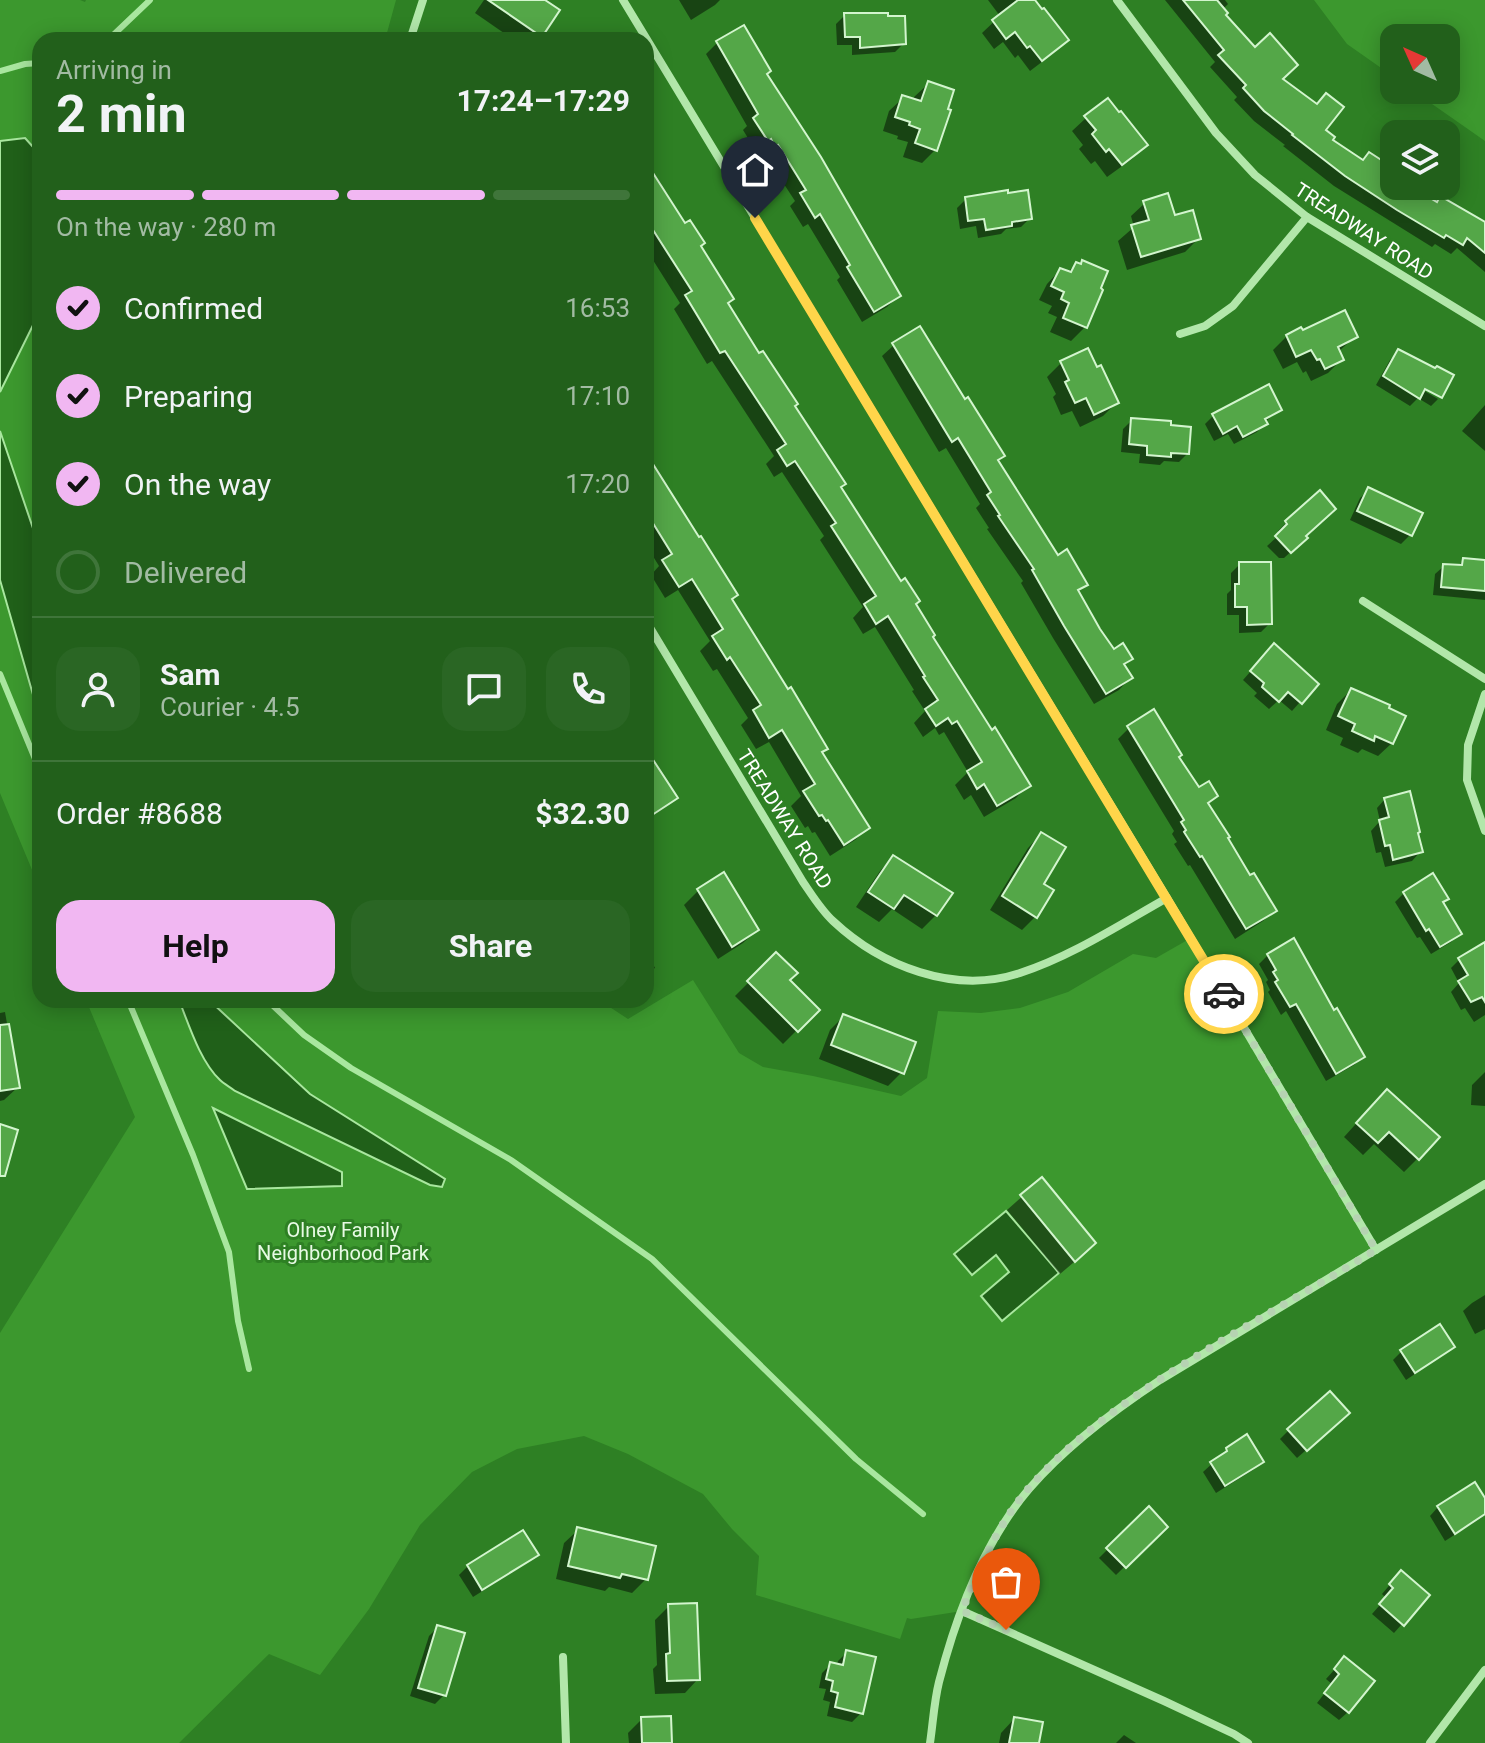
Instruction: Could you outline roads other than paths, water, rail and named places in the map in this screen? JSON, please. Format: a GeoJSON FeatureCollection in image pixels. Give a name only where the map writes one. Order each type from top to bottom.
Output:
{"type":"FeatureCollection","features":[{"type":"Feature","properties":{"kind":"street"},"geometry":{"type":"LineString","coordinates":[[413,32],[423,0]]}},
{"type":"Feature","properties":{"kind":"street"},"geometry":{"type":"LineString","coordinates":[[623,0],[642,32]]}},
{"type":"Feature","properties":{"kind":"street","name":"TREADWAY ROAD"},"geometry":{"type":"LineString","coordinates":[[1117,0],[1216,133],[1255,175],[1307,217],[1485,326]]}},
{"type":"Feature","properties":{"kind":"street"},"geometry":{"type":"LineString","coordinates":[[654,51],[1167,898],[1376,1250]]}},
{"type":"Feature","properties":{"kind":"street"},"geometry":{"type":"LineString","coordinates":[[1180,334],[1205,326],[1233,306],[1307,217]]}},
{"type":"Feature","properties":{"kind":"street"},"geometry":{"type":"LineString","coordinates":[[1363,601],[1485,679]]}},
{"type":"Feature","properties":{"kind":"street","name":"TREADWAY ROAD"},"geometry":{"type":"LineString","coordinates":[[654,634],[803,882],[830,918],[883,956],[907,968],[959,980],[988,980],[1017,975],[1082,947],[1167,898]]}},
{"type":"Feature","properties":{"kind":"street"},"geometry":{"type":"LineString","coordinates":[[1485,694],[1468,745],[1467,780],[1485,831]]}},
{"type":"Feature","properties":{"kind":"street"},"geometry":{"type":"LineString","coordinates":[[930,1743],[938,1684],[962,1611],[980,1565],[1027,1491],[1080,1439],[1119,1407],[1485,1184]]}},
{"type":"Feature","properties":{"kind":"street"},"geometry":{"type":"LineString","coordinates":[[962,1611],[1164,1701],[1248,1743]]}},
{"type":"Feature","properties":{"kind":"street"},"geometry":{"type":"LineString","coordinates":[[563,1657],[566,1743]]}},
{"type":"Feature","properties":{"kind":"street"},"geometry":{"type":"LineString","coordinates":[[1430,1743],[1485,1670]]}},
{"type":"Feature","properties":{"kind":"waterway"},"geometry":{"type":"LineString","coordinates":[[116,32],[150,0]]}},
{"type":"Feature","properties":{"kind":"waterway"},"geometry":{"type":"LineString","coordinates":[[0,71],[32,64]]}},
{"type":"Feature","properties":{"kind":"waterway"},"geometry":{"type":"LineString","coordinates":[[0,674],[32,752]]}},
{"type":"Feature","properties":{"kind":"waterway"},"geometry":{"type":"LineString","coordinates":[[131,1008],[193,1155],[229,1252],[238,1321],[249,1369]]}},
{"type":"Feature","properties":{"kind":"waterway"},"geometry":{"type":"LineString","coordinates":[[275,1008],[304,1035],[351,1068],[511,1160],[652,1259],[856,1459],[923,1514]]}},
{"type":"Feature","properties":{"kind":"park label","name":"Olney Family Neighborhood Park"},"geometry":{"type":"Point","coordinates":[343,1242]}}]}
